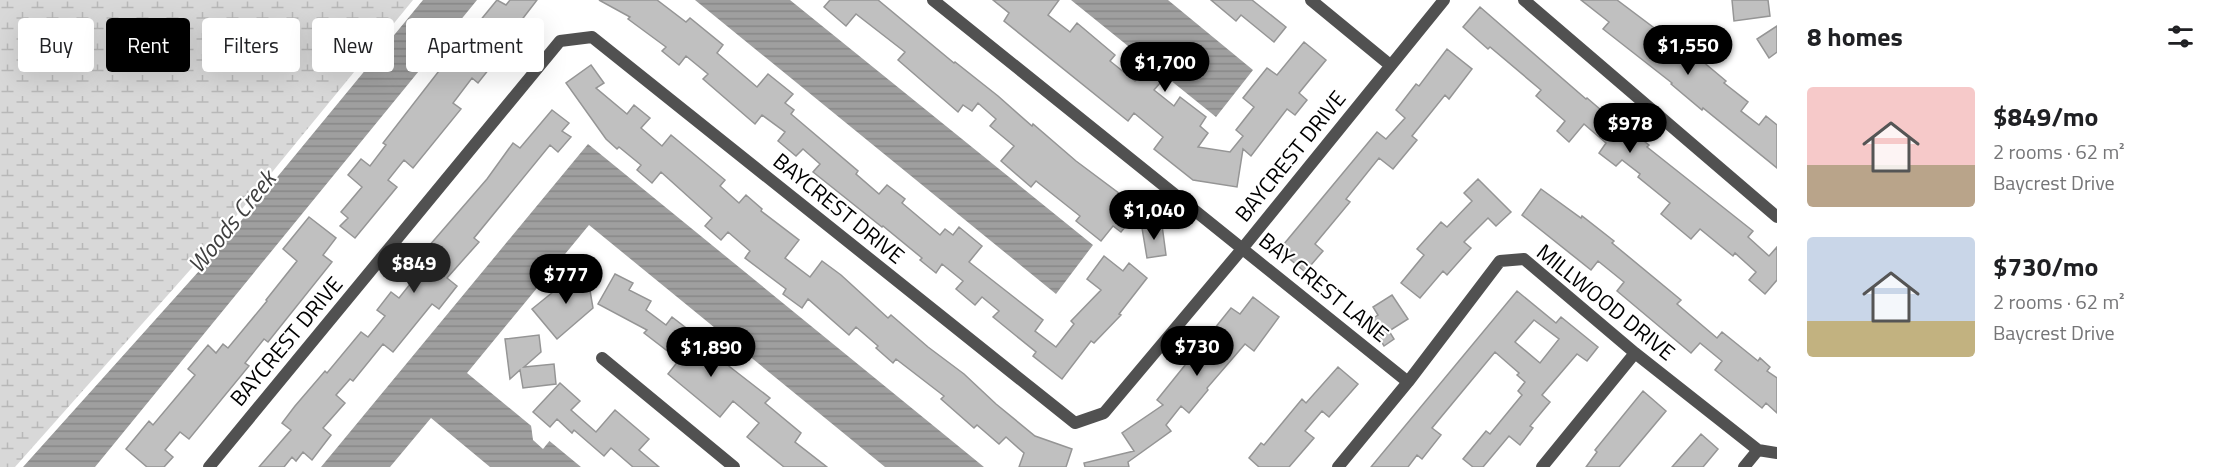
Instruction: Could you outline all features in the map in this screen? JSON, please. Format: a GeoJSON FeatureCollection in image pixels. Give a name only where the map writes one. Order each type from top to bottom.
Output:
{"type":"FeatureCollection","features":[{"type":"Feature","properties":{"kind":"street","name":"BAY CREST LANE"},"geometry":{"type":"LineString","coordinates":[[933,0],[1408,382]]}},
{"type":"Feature","properties":{"kind":"street"},"geometry":{"type":"LineString","coordinates":[[1311,0],[1390,65]]}},
{"type":"Feature","properties":{"kind":"street","name":"BAYCREST DRIVE"},"geometry":{"type":"LineString","coordinates":[[209,467],[560,41],[591,37],[1075,423],[1104,413],[1242,249],[1444,0]]}},
{"type":"Feature","properties":{"kind":"street"},"geometry":{"type":"LineString","coordinates":[[1524,0],[1777,217]]}},
{"type":"Feature","properties":{"kind":"street","name":"MILLWOOD DRIVE"},"geometry":{"type":"LineString","coordinates":[[1338,467],[1408,382],[1500,261],[1524,259],[1635,353],[1758,450],[1777,453]]}},
{"type":"Feature","properties":{"kind":"street"},"geometry":{"type":"LineString","coordinates":[[1542,467],[1635,353]]}},
{"type":"Feature","properties":{"kind":"street"},"geometry":{"type":"LineString","coordinates":[[602,358],[735,467]]}},
{"type":"Feature","properties":{"kind":"street"},"geometry":{"type":"LineString","coordinates":[[1744,467],[1758,450]]}},
{"type":"Feature","properties":{"kind":"green space"},"geometry":{"type":"Polygon","coordinates":[[[0,0],[413,0],[394,23],[394,18],[312,18],[312,72],[354,72],[214,243],[15,467],[0,467],[0,0]]]}},
{"type":"Feature","properties":{"kind":"shaded area"},"geometry":{"type":"Polygon","coordinates":[[[423,0],[477,0],[462,18],[408,18],[423,0]]]}},
{"type":"Feature","properties":{"kind":"shaded area"},"geometry":{"type":"Polygon","coordinates":[[[695,0],[790,0],[1093,245],[1056,294],[695,0]]]}},
{"type":"Feature","properties":{"kind":"shaded area"},"geometry":{"type":"Polygon","coordinates":[[[1071,0],[1168,0],[1253,70],[1216,117],[1071,0]]]}},
{"type":"Feature","properties":{"kind":"shaded area"},"geometry":{"type":"Polygon","coordinates":[[[406,21],[406,72],[418,72],[95,467],[23,467],[208,261],[364,72],[394,72],[394,35],[406,21]]]}},
{"type":"Feature","properties":{"kind":"shaded area"},"geometry":{"type":"Polygon","coordinates":[[[588,144],[984,467],[885,467],[589,225],[467,373],[581,467],[490,467],[431,418],[390,467],[321,467],[588,144]]]}},
{"type":"Feature","properties":{"kind":"pier"},"geometry":{"type":"Polygon","coordinates":[[[531,425],[551,439],[543,449],[533,440],[531,425]]]}},
{"type":"Feature","properties":{"kind":"building"},"geometry":{"type":"Polygon","coordinates":[[[497,0],[506,5],[510,0],[537,0],[523,18],[482,18],[497,0]]]}},
{"type":"Feature","properties":{"kind":"building"},"geometry":{"type":"Polygon","coordinates":[[[599,0],[657,0],[686,22],[690,18],[723,45],[717,53],[757,87],[768,74],[793,94],[785,103],[794,110],[791,114],[858,171],[856,174],[879,194],[887,185],[905,199],[902,203],[940,235],[945,229],[953,235],[959,227],[982,246],[969,262],[1043,320],[1035,331],[1056,347],[1074,324],[1071,321],[1101,290],[1087,279],[1104,256],[1123,271],[1129,263],[1147,278],[1119,314],[1121,315],[1094,343],[1091,341],[1062,379],[1033,356],[1036,352],[993,317],[999,311],[982,297],[975,305],[956,289],[963,281],[942,264],[936,273],[920,260],[922,258],[813,172],[820,164],[803,149],[796,156],[778,141],[785,132],[762,115],[755,124],[703,79],[708,74],[686,56],[679,65],[662,51],[666,47],[628,19],[630,17],[599,0]]]}},
{"type":"Feature","properties":{"kind":"building"},"geometry":{"type":"Polygon","coordinates":[[[830,0],[878,0],[1032,126],[1033,124],[1076,161],[1140,209],[1121,232],[1113,226],[1101,241],[1076,221],[1080,216],[1036,181],[1031,187],[1001,161],[1014,146],[990,126],[996,119],[978,103],[972,111],[963,105],[958,112],[898,60],[905,52],[856,14],[846,26],[824,7],[830,0]]]}},
{"type":"Feature","properties":{"kind":"building"},"geometry":{"type":"Polygon","coordinates":[[[993,0],[1059,0],[1048,15],[1070,32],[1077,23],[1115,55],[1110,61],[1135,81],[1146,69],[1161,82],[1154,90],[1174,106],[1180,97],[1206,117],[1200,126],[1208,133],[1198,147],[1230,152],[1243,136],[1236,130],[1254,107],[1243,98],[1267,68],[1277,75],[1304,42],[1326,60],[1299,93],[1307,100],[1295,115],[1287,109],[1251,156],[1243,149],[1237,187],[1193,180],[1154,149],[1163,137],[1134,113],[1128,121],[1004,21],[1009,13],[993,0]]]}},
{"type":"Feature","properties":{"kind":"building"},"geometry":{"type":"Polygon","coordinates":[[[1211,0],[1252,0],[1286,27],[1274,42],[1241,15],[1236,21],[1211,0]]]}},
{"type":"Feature","properties":{"kind":"building"},"geometry":{"type":"Polygon","coordinates":[[[1581,0],[1617,0],[1693,57],[1695,55],[1726,81],[1724,83],[1748,102],[1741,111],[1759,125],[1766,116],[1777,125],[1777,168],[1603,29],[1609,22],[1581,0]]]}},
{"type":"Feature","properties":{"kind":"building"},"geometry":{"type":"Polygon","coordinates":[[[1732,0],[1768,0],[1770,16],[1734,21],[1732,0]]]}},
{"type":"Feature","properties":{"kind":"building"},"geometry":{"type":"Polygon","coordinates":[[[1480,7],[1608,116],[1604,121],[1634,145],[1640,138],[1649,145],[1647,147],[1753,231],[1748,237],[1769,256],[1777,247],[1777,280],[1765,294],[1749,280],[1756,272],[1735,253],[1733,256],[1700,229],[1691,239],[1661,214],[1670,203],[1638,177],[1640,174],[1622,160],[1616,166],[1599,153],[1606,143],[1584,124],[1569,142],[1557,131],[1565,121],[1536,96],[1541,90],[1463,27],[1480,7]]]}},
{"type":"Feature","properties":{"kind":"building"},"geometry":{"type":"Polygon","coordinates":[[[1777,26],[1777,52],[1769,58],[1757,39],[1777,26]]]}},
{"type":"Feature","properties":{"kind":"building"},"geometry":{"type":"Polygon","coordinates":[[[1447,49],[1472,69],[1449,99],[1445,95],[1412,136],[1417,140],[1393,169],[1379,158],[1346,199],[1350,202],[1315,244],[1323,251],[1305,272],[1279,250],[1377,132],[1386,139],[1405,118],[1396,110],[1416,84],[1419,86],[1447,49]]]}},
{"type":"Feature","properties":{"kind":"building"},"geometry":{"type":"Polygon","coordinates":[[[591,65],[604,83],[596,88],[627,114],[634,105],[650,118],[641,128],[662,146],[671,135],[725,180],[720,186],[739,203],[746,195],[762,209],[761,211],[799,240],[785,258],[810,277],[822,261],[841,275],[888,318],[891,315],[1035,436],[1072,449],[1066,467],[1019,467],[1024,453],[1006,437],[999,444],[977,425],[974,428],[941,399],[944,396],[896,359],[893,363],[856,327],[849,335],[808,299],[802,308],[783,294],[786,289],[745,258],[750,251],[728,232],[721,240],[705,226],[712,218],[661,172],[652,183],[637,170],[641,165],[606,139],[566,83],[591,65]]]}},
{"type":"Feature","properties":{"kind":"building"},"geometry":{"type":"Polygon","coordinates":[[[438,72],[487,72],[478,83],[472,78],[453,103],[461,109],[413,168],[404,160],[388,180],[397,187],[355,238],[340,226],[348,218],[341,212],[362,187],[348,175],[361,159],[370,166],[386,145],[383,143],[438,72]]]}},
{"type":"Feature","properties":{"kind":"building"},"geometry":{"type":"Polygon","coordinates":[[[552,110],[569,123],[562,131],[571,137],[558,152],[550,145],[474,238],[479,242],[447,278],[457,286],[439,309],[432,304],[393,352],[383,344],[353,381],[350,379],[336,395],[345,403],[323,428],[331,435],[312,460],[303,452],[296,461],[292,457],[284,467],[259,467],[291,430],[282,423],[295,406],[325,371],[327,373],[361,332],[368,337],[385,316],[377,310],[391,292],[399,298],[415,278],[407,272],[487,179],[513,143],[520,148],[552,110]]]}},
{"type":"Feature","properties":{"kind":"building"},"geometry":{"type":"Polygon","coordinates":[[[1478,179],[1511,212],[1496,226],[1488,218],[1464,242],[1471,248],[1447,275],[1443,271],[1420,298],[1401,283],[1424,255],[1417,249],[1441,222],[1447,227],[1472,201],[1464,193],[1478,179]]]}},
{"type":"Feature","properties":{"kind":"building"},"geometry":{"type":"Polygon","coordinates":[[[1541,189],[1614,241],[1612,243],[1681,300],[1677,304],[1717,338],[1722,332],[1758,361],[1760,358],[1770,367],[1767,371],[1777,378],[1777,413],[1766,403],[1762,408],[1715,370],[1722,361],[1700,343],[1691,353],[1617,291],[1624,282],[1598,261],[1591,270],[1522,215],[1541,189]]]}},
{"type":"Feature","properties":{"kind":"building"},"geometry":{"type":"Polygon","coordinates":[[[309,217],[336,238],[323,255],[332,262],[268,342],[264,339],[245,363],[249,366],[189,439],[180,432],[165,450],[173,457],[164,467],[147,467],[126,449],[149,421],[153,425],[195,375],[188,369],[208,345],[216,353],[223,344],[228,348],[267,301],[297,261],[283,249],[309,217]]]}},
{"type":"Feature","properties":{"kind":"building"},"geometry":{"type":"Polygon","coordinates":[[[1162,225],[1166,255],[1147,258],[1142,228],[1162,225]]]}},
{"type":"Feature","properties":{"kind":"building"},"geometry":{"type":"Polygon","coordinates":[[[587,273],[593,308],[557,339],[532,309],[574,275],[587,273]]]}},
{"type":"Feature","properties":{"kind":"building"},"geometry":{"type":"Polygon","coordinates":[[[615,274],[633,283],[629,290],[651,301],[646,310],[666,325],[672,317],[690,331],[689,333],[704,346],[697,355],[714,369],[721,360],[770,398],[765,403],[801,433],[795,442],[827,467],[784,467],[747,437],[759,423],[733,401],[720,417],[668,374],[679,360],[644,333],[647,330],[598,304],[615,274]]]}},
{"type":"Feature","properties":{"kind":"building"},"geometry":{"type":"Polygon","coordinates":[[[1517,291],[1556,323],[1561,317],[1598,347],[1587,361],[1577,354],[1542,395],[1550,402],[1530,426],[1533,428],[1520,445],[1509,436],[1483,467],[1473,467],[1463,459],[1486,431],[1490,434],[1522,395],[1518,391],[1525,382],[1517,375],[1519,373],[1495,352],[1432,428],[1441,435],[1422,459],[1417,455],[1408,467],[1371,467],[1517,291]],[[1534,320],[1515,342],[1540,363],[1559,339],[1534,320]]]}},
{"type":"Feature","properties":{"kind":"building"},"geometry":{"type":"Polygon","coordinates":[[[1392,295],[1408,319],[1389,331],[1394,339],[1384,346],[1369,321],[1378,315],[1373,307],[1392,295]]]}},
{"type":"Feature","properties":{"kind":"building"},"geometry":{"type":"Polygon","coordinates":[[[1253,297],[1279,317],[1254,351],[1245,344],[1189,413],[1181,406],[1166,425],[1171,431],[1128,462],[1129,467],[1085,467],[1084,463],[1134,451],[1122,433],[1163,405],[1157,400],[1231,308],[1240,314],[1253,297]]]}},
{"type":"Feature","properties":{"kind":"building"},"geometry":{"type":"Polygon","coordinates":[[[539,335],[541,352],[524,367],[554,364],[556,384],[523,388],[520,370],[510,379],[505,339],[539,335]]]}},
{"type":"Feature","properties":{"kind":"building"},"geometry":{"type":"Polygon","coordinates":[[[1338,367],[1358,384],[1329,417],[1322,411],[1305,431],[1314,438],[1289,467],[1259,467],[1249,458],[1261,443],[1264,445],[1302,399],[1306,403],[1338,367]]]}},
{"type":"Feature","properties":{"kind":"building"},"geometry":{"type":"Polygon","coordinates":[[[560,383],[580,401],[571,410],[596,432],[615,410],[649,439],[639,450],[659,467],[633,467],[611,448],[604,456],[574,430],[572,433],[557,419],[550,427],[533,412],[560,383]]]}},
{"type":"Feature","properties":{"kind":"building"},"geometry":{"type":"Polygon","coordinates":[[[1643,391],[1666,411],[1619,467],[1586,467],[1597,452],[1595,450],[1643,391]]]}},
{"type":"Feature","properties":{"kind":"building"},"geometry":{"type":"Polygon","coordinates":[[[1701,434],[1718,449],[1703,467],[1672,467],[1701,434]]]}},
{"type":"Feature","properties":{"kind":"water label","name":"Woods Creek"},"geometry":{"type":"Point","coordinates":[232,222]}}]}
